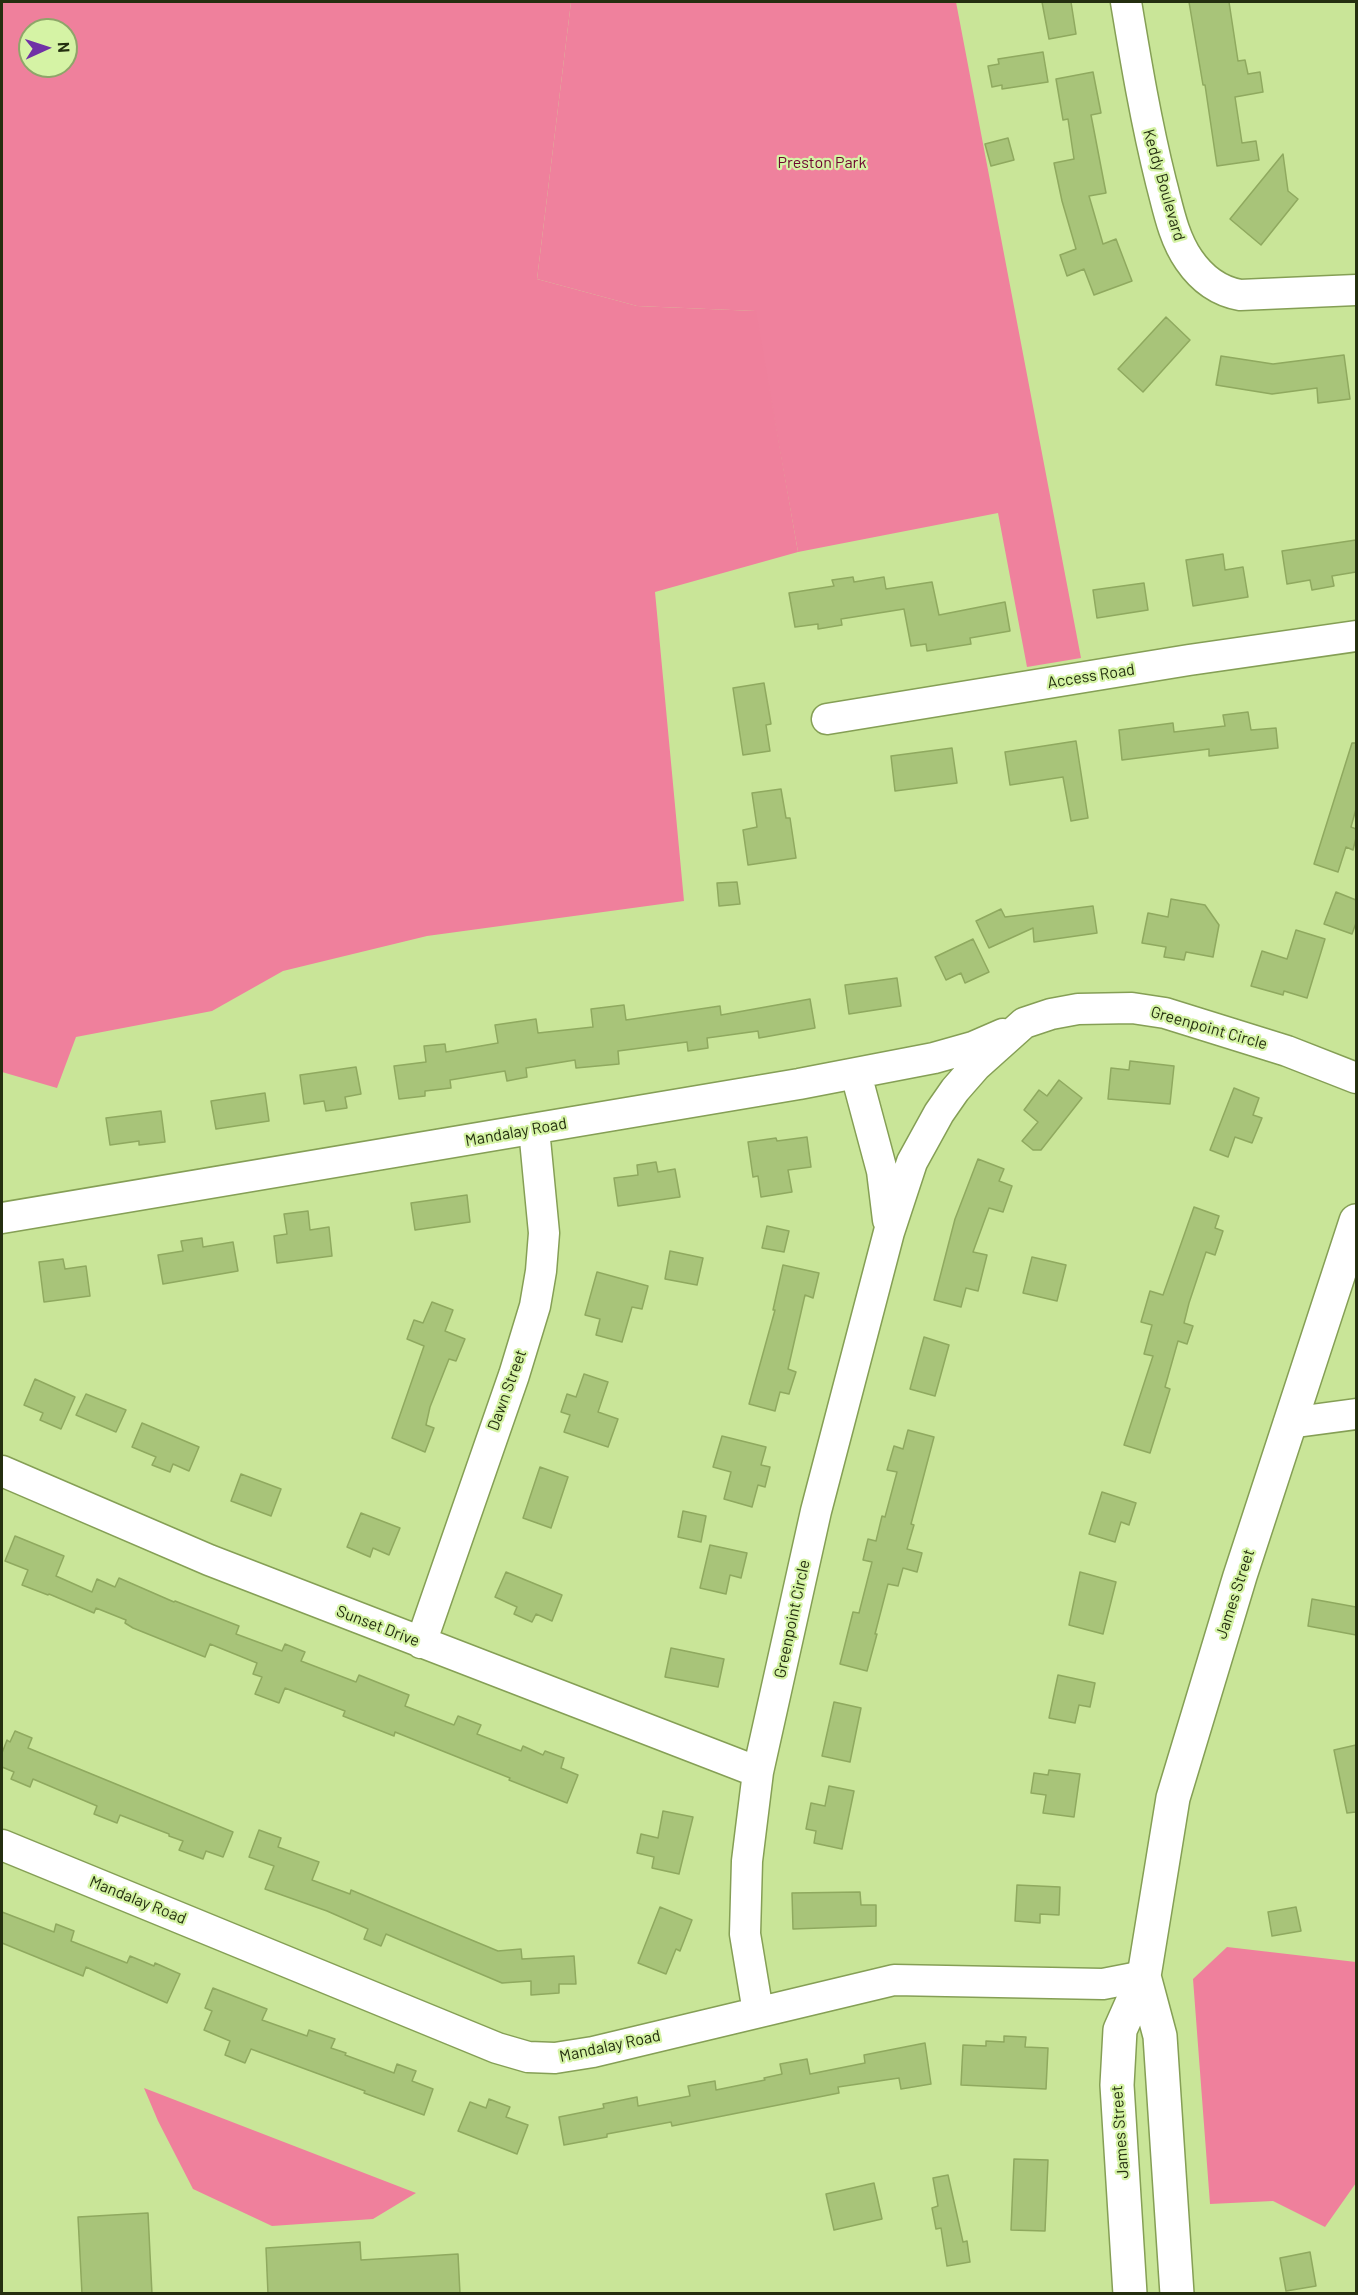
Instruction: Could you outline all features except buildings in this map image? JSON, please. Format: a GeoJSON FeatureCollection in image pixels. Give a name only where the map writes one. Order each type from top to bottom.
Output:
{"type":"FeatureCollection","features":[{"type":"Feature","properties":{"kind":"main road","name":"James Street"},"geometry":{"type":"LineString","coordinates":[[1130,2294],[1116,2085],[1120,2030],[1144,1976],[1173,1798],[1240,1576],[1356,1221]]}},
{"type":"Feature","properties":{"kind":"main road","name":"James Street"},"geometry":{"type":"LineString","coordinates":[[1144,1976],[1160,2036],[1177,2294]]}},
{"type":"Feature","properties":{"kind":"street","name":"Keddy Boulevard"},"geometry":{"type":"LineString","coordinates":[[1126,2],[1147,127],[1176,237],[1187,258],[1198,271],[1224,292],[1240,295],[1356,290]]}},
{"type":"Feature","properties":{"kind":"street","name":"Access Road"},"geometry":{"type":"LineString","coordinates":[[827,719],[1189,660],[1356,636]]}},
{"type":"Feature","properties":{"kind":"street","name":"Greenpoint Circle"},"geometry":{"type":"LineString","coordinates":[[759,2012],[745,1934],[747,1861],[758,1772],[816,1510],[889,1233],[912,1162],[939,1113],[976,1066],[1024,1023],[1051,1014],[1078,1009],[1132,1008],[1165,1013],[1287,1051],[1356,1078]]}},
{"type":"Feature","properties":{"kind":"street","name":"Mandalay Road"},"geometry":{"type":"LineString","coordinates":[[2,1218],[856,1074],[934,1058],[973,1047],[1024,1023]]}},
{"type":"Feature","properties":{"kind":"street","name":"Greenpoint Circle"},"geometry":{"type":"LineString","coordinates":[[856,1074],[883,1178],[889,1233]]}},
{"type":"Feature","properties":{"kind":"street","name":"Dawn Street"},"geometry":{"type":"LineString","coordinates":[[421,1643],[535,1306],[541,1271],[543,1233],[534,1129]]}},
{"type":"Feature","properties":{"kind":"street"},"geometry":{"type":"LineString","coordinates":[[1289,1423],[1356,1414]]}},
{"type":"Feature","properties":{"kind":"street","name":"Sunset Drive"},"geometry":{"type":"LineString","coordinates":[[2,1471],[209,1560],[758,1772]]}},
{"type":"Feature","properties":{"kind":"street","name":"Mandalay Road"},"geometry":{"type":"LineString","coordinates":[[2,1845],[497,2048],[528,2057],[555,2058],[593,2052],[894,1980],[1103,1984],[1144,1976]]}},
{"type":"Feature","properties":{"kind":"green space","name":"Preston Park"},"geometry":{"type":"Polygon","coordinates":[[[571,2],[956,2],[1081,658],[1027,667],[998,513],[798,552],[755,311],[637,306],[537,279],[571,2]]]}},
{"type":"Feature","properties":{"kind":"shaded area"},"geometry":{"type":"Polygon","coordinates":[[[2,2],[571,2],[537,279],[637,306],[756,311],[798,552],[655,592],[684,901],[427,936],[283,971],[212,1011],[76,1037],[57,1088],[2,1072],[2,2]]]}},
{"type":"Feature","properties":{"kind":"shaded area"},"geometry":{"type":"Polygon","coordinates":[[[1227,1947],[1356,1962],[1356,2183],[1325,2227],[1273,2201],[1210,2204],[1193,1979],[1227,1947]]]}},
{"type":"Feature","properties":{"kind":"shaded area"},"geometry":{"type":"Polygon","coordinates":[[[144,2088],[416,2193],[373,2219],[272,2226],[193,2189],[158,2121],[144,2088]]]}}]}
